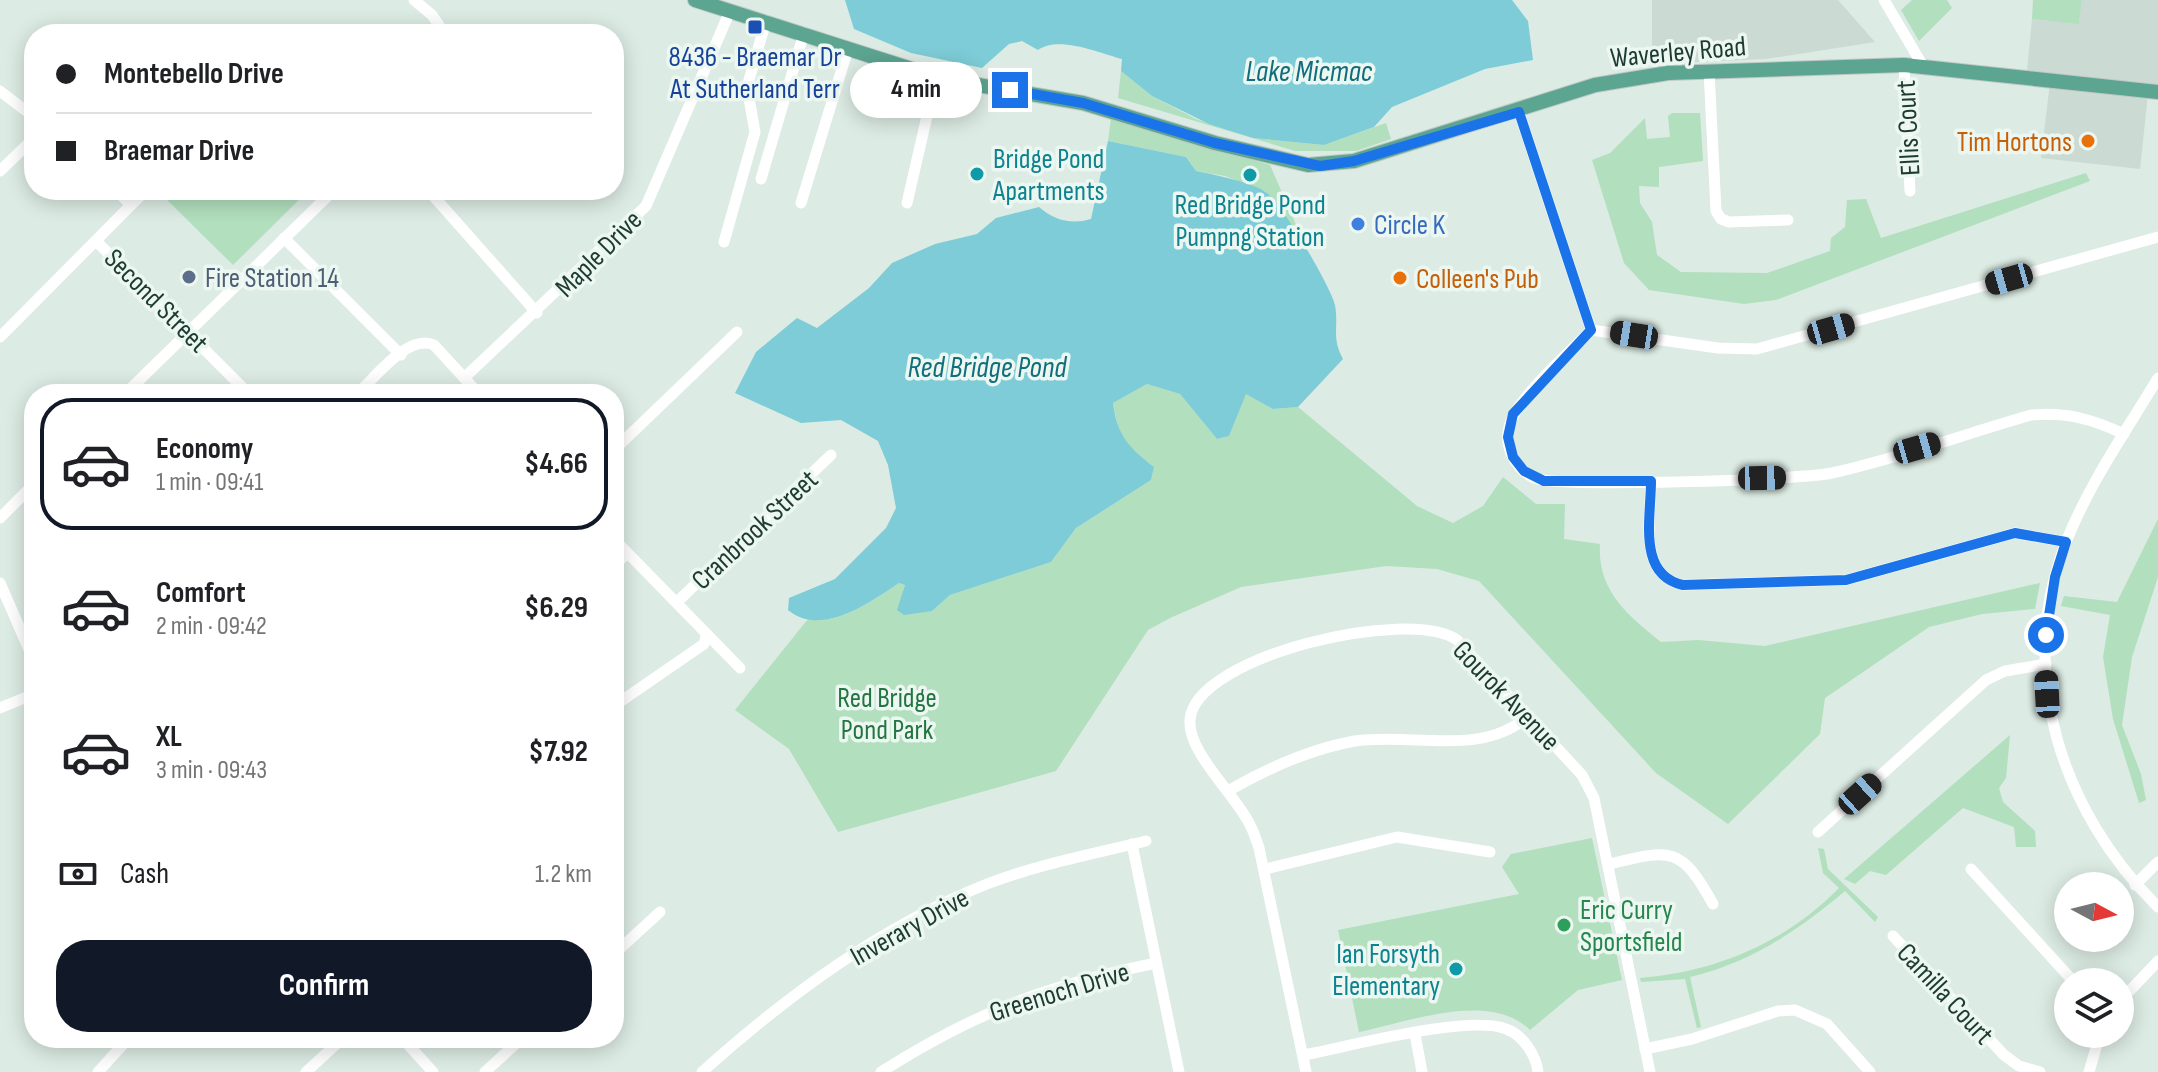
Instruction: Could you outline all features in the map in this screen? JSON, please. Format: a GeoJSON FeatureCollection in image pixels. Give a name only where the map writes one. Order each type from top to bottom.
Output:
{"type":"FeatureCollection","features":[{"type":"Feature","properties":{"kind":"main road","name":"Waverley Road"},"geometry":{"type":"LineString","coordinates":[[695,0],[936,77],[1083,103],[1215,143],[1320,166],[1354,161],[1519,112],[1595,85],[1640,77],[1709,71],[1904,65],[2158,92]]}},
{"type":"Feature","properties":{"kind":"street"},"geometry":{"type":"LineString","coordinates":[[414,0],[438,24]]}},
{"type":"Feature","properties":{"kind":"street"},"geometry":{"type":"LineString","coordinates":[[1884,0],[1923,66]]}},
{"type":"Feature","properties":{"kind":"street","name":"Maple Drive"},"geometry":{"type":"LineString","coordinates":[[464,378],[537,313],[646,206],[730,11]]}},
{"type":"Feature","properties":{"kind":"street"},"geometry":{"type":"LineString","coordinates":[[724,242],[755,132],[755,115],[747,87],[766,21]]}},
{"type":"Feature","properties":{"kind":"street"},"geometry":{"type":"LineString","coordinates":[[761,179],[804,33]]}},
{"type":"Feature","properties":{"kind":"street"},"geometry":{"type":"LineString","coordinates":[[801,203],[848,49]]}},
{"type":"Feature","properties":{"kind":"street","name":"Ellis Court"},"geometry":{"type":"LineString","coordinates":[[1904,65],[1910,191]]}},
{"type":"Feature","properties":{"kind":"street"},"geometry":{"type":"LineString","coordinates":[[1709,71],[1716,211],[1721,219],[1729,222],[1788,220]]}},
{"type":"Feature","properties":{"kind":"street"},"geometry":{"type":"LineString","coordinates":[[907,203],[936,77]]}},
{"type":"Feature","properties":{"kind":"street"},"geometry":{"type":"LineString","coordinates":[[0,91],[24,109]]}},
{"type":"Feature","properties":{"kind":"street"},"geometry":{"type":"LineString","coordinates":[[1519,112],[1591,330]]}},
{"type":"Feature","properties":{"kind":"street"},"geometry":{"type":"LineString","coordinates":[[0,171],[24,148]]}},
{"type":"Feature","properties":{"kind":"street"},"geometry":{"type":"LineString","coordinates":[[126,200],[131,205]]}},
{"type":"Feature","properties":{"kind":"street"},"geometry":{"type":"LineString","coordinates":[[0,337],[136,200]]}},
{"type":"Feature","properties":{"kind":"street"},"geometry":{"type":"LineString","coordinates":[[135,384],[324,200]]}},
{"type":"Feature","properties":{"kind":"street"},"geometry":{"type":"LineString","coordinates":[[437,200],[537,313]]}},
{"type":"Feature","properties":{"kind":"street"},"geometry":{"type":"LineString","coordinates":[[1591,330],[1718,348],[1757,349],[2158,237]]}},
{"type":"Feature","properties":{"kind":"street"},"geometry":{"type":"LineString","coordinates":[[284,238],[401,355]]}},
{"type":"Feature","properties":{"kind":"street","name":"Second Street"},"geometry":{"type":"LineString","coordinates":[[97,242],[239,384]]}},
{"type":"Feature","properties":{"kind":"street"},"geometry":{"type":"LineString","coordinates":[[1591,330],[1513,414],[1508,437],[1513,457],[1524,471],[1544,481],[1651,481],[1831,473],[2041,414],[2084,416],[2124,434]]}},
{"type":"Feature","properties":{"kind":"street"},"geometry":{"type":"LineString","coordinates":[[624,440],[737,332]]}},
{"type":"Feature","properties":{"kind":"street"},"geometry":{"type":"LineString","coordinates":[[368,384],[412,344],[424,341],[434,345],[470,384]]}},
{"type":"Feature","properties":{"kind":"street"},"geometry":{"type":"LineString","coordinates":[[2158,378],[2081,508],[2066,542],[2051,598],[2046,664],[2051,723],[2077,796],[2107,851],[2158,907]]}},
{"type":"Feature","properties":{"kind":"street","name":"Cranbrook Street"},"geometry":{"type":"LineString","coordinates":[[677,602],[831,455]]}},
{"type":"Feature","properties":{"kind":"street"},"geometry":{"type":"LineString","coordinates":[[1651,481],[1651,558],[1665,579],[1683,585],[1846,580],[2015,533],[2066,542]]}},
{"type":"Feature","properties":{"kind":"street"},"geometry":{"type":"LineString","coordinates":[[0,518],[24,494]]}},
{"type":"Feature","properties":{"kind":"street"},"geometry":{"type":"LineString","coordinates":[[624,550],[740,668]]}},
{"type":"Feature","properties":{"kind":"street"},"geometry":{"type":"LineString","coordinates":[[624,556],[627,553]]}},
{"type":"Feature","properties":{"kind":"street"},"geometry":{"type":"LineString","coordinates":[[0,583],[24,638]]}},
{"type":"Feature","properties":{"kind":"street","name":"Gourok Avenue"},"geometry":{"type":"LineString","coordinates":[[1306,1072],[1265,869],[1251,825],[1192,738],[1190,720],[1194,705],[1204,691],[1289,646],[1311,640],[1422,627],[1444,632],[1457,640],[1590,788],[1610,864],[1650,1072]]}},
{"type":"Feature","properties":{"kind":"street"},"geometry":{"type":"LineString","coordinates":[[624,699],[704,644],[706,636]]}},
{"type":"Feature","properties":{"kind":"street"},"geometry":{"type":"LineString","coordinates":[[1818,832],[1986,680],[2005,671],[2046,664]]}},
{"type":"Feature","properties":{"kind":"street"},"geometry":{"type":"LineString","coordinates":[[0,708],[24,698]]}},
{"type":"Feature","properties":{"kind":"street"},"geometry":{"type":"LineString","coordinates":[[1228,791],[1273,766],[1331,746],[1385,739],[1490,738],[1516,726],[1528,716]]}},
{"type":"Feature","properties":{"kind":"street"},"geometry":{"type":"LineString","coordinates":[[1265,869],[1397,837],[1490,852]]}},
{"type":"Feature","properties":{"kind":"street","name":"Inverary Drive"},"geometry":{"type":"LineString","coordinates":[[702,1072],[807,986],[888,931],[989,883],[1086,853],[1146,841]]}},
{"type":"Feature","properties":{"kind":"street"},"geometry":{"type":"LineString","coordinates":[[1132,844],[1179,1072]]}},
{"type":"Feature","properties":{"kind":"street"},"geometry":{"type":"LineString","coordinates":[[1610,864],[1649,855],[1674,857],[1693,869],[1713,904]]}},
{"type":"Feature","properties":{"kind":"street"},"geometry":{"type":"LineString","coordinates":[[2135,885],[2158,862]]}},
{"type":"Feature","properties":{"kind":"street"},"geometry":{"type":"LineString","coordinates":[[1971,869],[2061,968]]}},
{"type":"Feature","properties":{"kind":"street"},"geometry":{"type":"LineString","coordinates":[[624,945],[660,912]]}},
{"type":"Feature","properties":{"kind":"street","name":"Camilla Court"},"geometry":{"type":"LineString","coordinates":[[1893,936],[2004,1055],[2019,1066],[2040,1072]]}},
{"type":"Feature","properties":{"kind":"street"},"geometry":{"type":"LineString","coordinates":[[2134,986],[2158,961]]}},
{"type":"Feature","properties":{"kind":"street","name":"Greenoch Drive"},"geometry":{"type":"LineString","coordinates":[[881,1072],[979,1015],[1026,996],[1074,981],[1156,963]]}},
{"type":"Feature","properties":{"kind":"street"},"geometry":{"type":"LineString","coordinates":[[1645,1049],[1692,1039],[1778,1011],[1795,1010],[1827,1024],[1870,1072]]}},
{"type":"Feature","properties":{"kind":"street"},"geometry":{"type":"LineString","coordinates":[[1303,1055],[1480,1025],[1504,1028],[1524,1041],[1538,1072]]}},
{"type":"Feature","properties":{"kind":"street"},"geometry":{"type":"LineString","coordinates":[[1415,1034],[1422,1072]]}},
{"type":"Feature","properties":{"kind":"street"},"geometry":{"type":"LineString","coordinates":[[98,1072],[120,1048]]}},
{"type":"Feature","properties":{"kind":"street"},"geometry":{"type":"LineString","coordinates":[[306,1072],[332,1048]]}},
{"type":"Feature","properties":{"kind":"street"},"geometry":{"type":"LineString","coordinates":[[411,1048],[433,1072]]}},
{"type":"Feature","properties":{"kind":"street"},"geometry":{"type":"LineString","coordinates":[[485,1072],[511,1048]]}},
{"type":"Feature","properties":{"kind":"street"},"geometry":{"type":"LineString","coordinates":[[2089,1072],[2096,1048]]}},
{"type":"Feature","properties":{"kind":"shaded area"},"geometry":{"type":"Polygon","coordinates":[[[1652,0],[1838,0],[1875,42],[1766,59],[1652,64],[1652,0]]]}},
{"type":"Feature","properties":{"kind":"shaded area"},"geometry":{"type":"Polygon","coordinates":[[[2082,0],[2158,0],[2158,85],[2149,85],[2140,169],[2041,158],[2051,74],[2027,71],[2032,19],[2079,23],[2082,0]]]}},
{"type":"Feature","properties":{"kind":"green space"},"geometry":{"type":"Polygon","coordinates":[[[1912,0],[1947,0],[1952,8],[1919,41],[1901,10],[1912,0]]]}},
{"type":"Feature","properties":{"kind":"green space"},"geometry":{"type":"Polygon","coordinates":[[[2033,0],[2082,0],[2079,24],[2032,19],[2033,0]]]}},
{"type":"Feature","properties":{"kind":"green space"},"geometry":{"type":"Polygon","coordinates":[[[1121,71],[1152,96],[1196,119],[1253,138],[1324,145],[1386,123],[1391,139],[1356,151],[1295,151],[1118,98],[1121,71]]]}},
{"type":"Feature","properties":{"kind":"green space"},"geometry":{"type":"Polygon","coordinates":[[[1672,113],[1700,113],[1703,161],[1659,167],[1659,187],[1639,186],[1640,203],[1652,222],[1657,255],[1681,272],[1767,273],[1830,251],[1831,238],[1845,227],[1847,200],[1866,199],[1881,238],[2086,173],[2090,181],[1776,300],[1744,304],[1649,290],[1624,263],[1592,160],[1610,153],[1645,118],[1647,139],[1670,137],[1668,116],[1672,113]]]}},
{"type":"Feature","properties":{"kind":"green space"},"geometry":{"type":"Polygon","coordinates":[[[1111,118],[1270,165],[1307,250],[1266,192],[1225,176],[1196,171],[1186,157],[1108,141],[1111,118]]]}},
{"type":"Feature","properties":{"kind":"green space"},"geometry":{"type":"Polygon","coordinates":[[[167,200],[299,200],[233,265],[167,200]]]}},
{"type":"Feature","properties":{"kind":"green space","name":"Red Bridge Pond Park"},"geometry":{"type":"Polygon","coordinates":[[[1147,384],[1180,394],[1217,439],[1229,436],[1246,393],[1273,409],[1298,407],[1417,506],[1453,523],[1483,506],[1503,477],[1536,504],[1565,504],[1564,539],[1600,544],[1603,575],[1609,588],[1626,611],[1661,642],[1698,640],[1765,646],[2040,583],[2035,609],[1982,614],[1929,627],[1825,698],[1820,734],[1728,824],[1656,773],[1479,581],[1437,569],[1386,566],[1241,587],[1148,630],[1056,771],[838,832],[789,749],[735,710],[808,619],[832,619],[844,615],[899,583],[905,585],[903,591],[932,611],[950,595],[1051,562],[1076,528],[1151,480],[1154,467],[1125,440],[1113,403],[1147,384]]]}},
{"type":"Feature","properties":{"kind":"green space"},"geometry":{"type":"Polygon","coordinates":[[[2158,519],[2158,577],[2132,657],[2122,725],[2141,774],[2146,800],[2139,803],[2113,719],[2103,657],[2110,615],[2061,606],[2064,596],[2117,602],[2158,519]]]}},
{"type":"Feature","properties":{"kind":"green space"},"geometry":{"type":"Polygon","coordinates":[[[2010,735],[2006,778],[1999,788],[2003,802],[2035,831],[2036,847],[2016,847],[2014,827],[1963,808],[1886,875],[1870,871],[1855,884],[1844,879],[2010,735]]]}},
{"type":"Feature","properties":{"kind":"green space"},"geometry":{"type":"Polygon","coordinates":[[[1592,838],[1622,980],[1578,990],[1530,1030],[1513,1018],[1471,1010],[1424,1016],[1359,1032],[1338,930],[1519,894],[1502,867],[1511,854],[1592,838]]]}},
{"type":"Feature","properties":{"kind":"green space"},"geometry":{"type":"Polygon","coordinates":[[[1818,848],[1824,849],[1828,869],[1878,917],[1875,922],[1845,891],[1773,943],[1733,963],[1690,977],[1701,1027],[1697,1028],[1685,979],[1641,982],[1640,978],[1668,975],[1722,961],[1772,939],[1796,924],[1839,888],[1823,873],[1818,848]]]}},
{"type":"Feature","properties":{"kind":"water","name":"Lake Micmac"},"geometry":{"type":"Polygon","coordinates":[[[845,0],[1512,0],[1528,21],[1533,60],[1485,69],[1392,107],[1374,127],[1324,145],[1253,138],[1209,124],[1152,96],[1121,71],[1122,59],[1079,47],[1056,44],[1038,50],[1022,41],[1009,44],[982,68],[911,53],[854,29],[845,0]]]}},
{"type":"Feature","properties":{"kind":"water","name":"Red Bridge Pond"},"geometry":{"type":"Polygon","coordinates":[[[1108,141],[1186,157],[1196,171],[1243,182],[1267,193],[1316,264],[1331,295],[1336,313],[1337,344],[1343,359],[1298,407],[1273,409],[1246,394],[1229,436],[1217,439],[1180,394],[1147,384],[1113,403],[1126,440],[1154,467],[1151,480],[1076,528],[1051,562],[950,595],[932,611],[904,615],[897,610],[905,585],[899,583],[860,607],[830,619],[801,618],[788,610],[789,598],[835,579],[886,528],[896,508],[888,465],[878,441],[841,420],[801,423],[735,393],[756,352],[797,318],[817,328],[869,288],[892,263],[935,244],[977,234],[996,218],[1039,207],[1063,220],[1091,219],[1108,141]]]}},
{"type":"Feature","properties":{"kind":"place","name":"8436 - Braemar Dr At Sutherland Terr"},"geometry":{"type":"Point","coordinates":[755,27]}},
{"type":"Feature","properties":{"kind":"place","name":"Tim Hortons"},"geometry":{"type":"Point","coordinates":[2088,141]}},
{"type":"Feature","properties":{"kind":"place","name":"Bridge Pond Apartments"},"geometry":{"type":"Point","coordinates":[977,174]}},
{"type":"Feature","properties":{"kind":"place","name":"Red Bridge Pond Pumpng Station"},"geometry":{"type":"Point","coordinates":[1250,175]}},
{"type":"Feature","properties":{"kind":"place","name":"Circle K"},"geometry":{"type":"Point","coordinates":[1358,224]}},
{"type":"Feature","properties":{"kind":"place","name":"Fire Station 14"},"geometry":{"type":"Point","coordinates":[189,277]}},
{"type":"Feature","properties":{"kind":"place","name":"Colleen's Pub"},"geometry":{"type":"Point","coordinates":[1400,278]}},
{"type":"Feature","properties":{"kind":"place","name":"Eric Curry Sportsfield"},"geometry":{"type":"Point","coordinates":[1564,925]}},
{"type":"Feature","properties":{"kind":"place","name":"Ian Forsyth Elementary"},"geometry":{"type":"Point","coordinates":[1456,969]}},
{"type":"Feature","properties":{"kind":"route"},"geometry":{"type":"LineString","coordinates":[[1010,90],[1083,103],[1215,143],[1279,160],[1320,166],[1354,161],[1519,112],[1591,330],[1513,414],[1508,437],[1517,465],[1544,481],[1651,481],[1653,566],[1665,579],[1683,585],[1846,580],[1985,538],[2015,533],[2030,533],[2066,542],[2055,577],[2046,635]]}}]}
